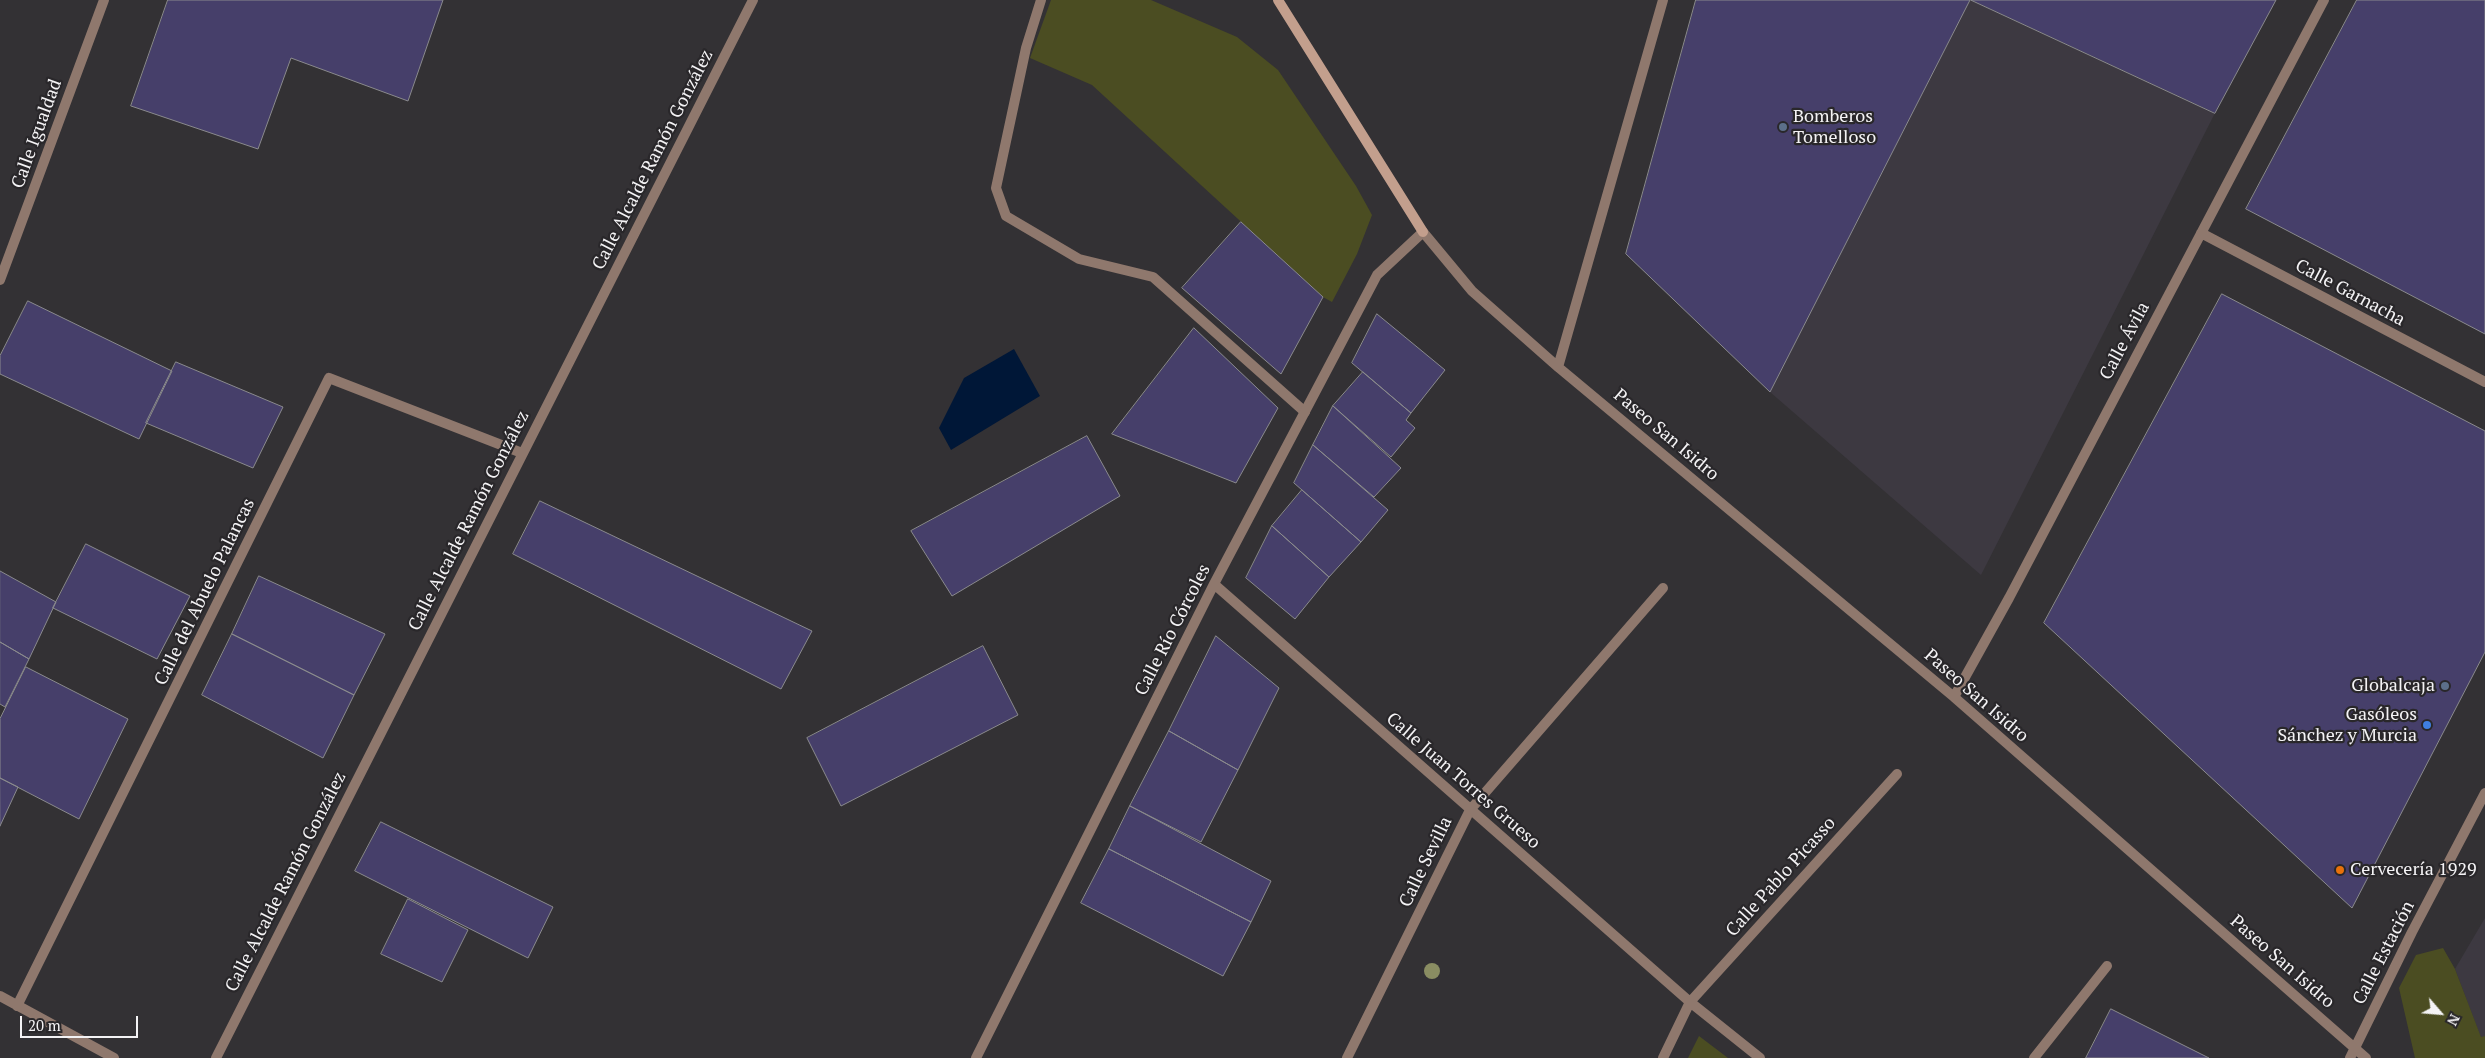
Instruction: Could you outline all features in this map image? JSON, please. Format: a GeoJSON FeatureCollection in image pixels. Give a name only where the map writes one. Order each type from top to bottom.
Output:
{"type":"FeatureCollection","features":[{"type":"Feature","properties":{"kind":"main road"},"geometry":{"type":"LineString","coordinates":[[1278,0],[1423,232]]}},
{"type":"Feature","properties":{"kind":"street","name":"Calle Igualdad"},"geometry":{"type":"LineString","coordinates":[[0,280],[104,0]]}},
{"type":"Feature","properties":{"kind":"street","name":"Calle Alcalde Ramón González"},"geometry":{"type":"LineString","coordinates":[[216,1058],[753,0]]}},
{"type":"Feature","properties":{"kind":"street"},"geometry":{"type":"LineString","coordinates":[[1041,0],[1026,48],[996,188],[1006,216],[1079,259],[1153,277],[1305,412]]}},
{"type":"Feature","properties":{"kind":"street"},"geometry":{"type":"LineString","coordinates":[[1558,367],[1663,0]]}},
{"type":"Feature","properties":{"kind":"street","name":"Calle Ávila"},"geometry":{"type":"LineString","coordinates":[[1954,697],[2324,0]]}},
{"type":"Feature","properties":{"kind":"street","name":"Calle Río Córcoles"},"geometry":{"type":"LineString","coordinates":[[976,1058],[1214,584],[1376,276],[1423,232]]}},
{"type":"Feature","properties":{"kind":"street","name":"Paseo San Isidro"},"geometry":{"type":"LineString","coordinates":[[1423,232],[1472,291],[1558,367],[1954,697],[2353,1053],[2366,1058]]}},
{"type":"Feature","properties":{"kind":"street","name":"Calle Garnacha"},"geometry":{"type":"LineString","coordinates":[[2201,233],[2485,382]]}},
{"type":"Feature","properties":{"kind":"street","name":"Calle del Abuelo Palancas"},"geometry":{"type":"LineString","coordinates":[[18,1006],[329,378],[522,453]]}},
{"type":"Feature","properties":{"kind":"street","name":"Calle Juan Torres Grueso"},"geometry":{"type":"LineString","coordinates":[[1214,584],[1690,1002],[1760,1058]]}},
{"type":"Feature","properties":{"kind":"street","name":"Calle Sevilla"},"geometry":{"type":"LineString","coordinates":[[1347,1058],[1470,810],[1663,588]]}},
{"type":"Feature","properties":{"kind":"street","name":"Calle Pablo Picasso"},"geometry":{"type":"LineString","coordinates":[[1663,1058],[1690,1002],[1897,774]]}},
{"type":"Feature","properties":{"kind":"street","name":"Calle Estación"},"geometry":{"type":"LineString","coordinates":[[2353,1053],[2412,932],[2485,793]]}},
{"type":"Feature","properties":{"kind":"street"},"geometry":{"type":"LineString","coordinates":[[2034,1058],[2107,966]]}},
{"type":"Feature","properties":{"kind":"street"},"geometry":{"type":"LineString","coordinates":[[0,996],[114,1058]]}},
{"type":"Feature","properties":{"kind":"shaded area"},"geometry":{"type":"Polygon","coordinates":[[[1970,0],[2215,113],[1981,575],[1770,392],[1970,0]]]}},
{"type":"Feature","properties":{"kind":"shaded area"},"geometry":{"type":"Polygon","coordinates":[[[2485,918],[2485,1036],[2481,1038],[2455,969],[2485,918]]]}},
{"type":"Feature","properties":{"kind":"green space"},"geometry":{"type":"Polygon","coordinates":[[[1051,0],[1151,0],[1237,37],[1278,70],[1356,186],[1372,215],[1357,254],[1332,302],[1323,297],[1092,85],[1030,58],[1051,0]]]}},
{"type":"Feature","properties":{"kind":"green space"},"geometry":{"type":"Polygon","coordinates":[[[2443,948],[2455,969],[2481,1037],[2485,1036],[2485,1058],[2415,1058],[2399,988],[2416,955],[2443,948]]]}},
{"type":"Feature","properties":{"kind":"green space"},"geometry":{"type":"Polygon","coordinates":[[[1699,1036],[1728,1058],[1688,1058],[1699,1036]]]}},
{"type":"Feature","properties":{"kind":"water"},"geometry":{"type":"Polygon","coordinates":[[[1014,349],[1040,396],[951,450],[939,428],[964,378],[1014,349]]]}},
{"type":"Feature","properties":{"kind":"building"},"geometry":{"type":"Polygon","coordinates":[[[168,0],[443,0],[408,101],[291,58],[258,149],[131,106],[168,0]]]}},
{"type":"Feature","properties":{"kind":"building","name":"Bomberos Tomelloso"},"geometry":{"type":"Polygon","coordinates":[[[1696,0],[1970,0],[1770,392],[1626,254],[1696,0]]]}},
{"type":"Feature","properties":{"kind":"building"},"geometry":{"type":"Polygon","coordinates":[[[1971,0],[2276,0],[2215,113],[1971,0]]]}},
{"type":"Feature","properties":{"kind":"building"},"geometry":{"type":"Polygon","coordinates":[[[2357,0],[2485,0],[2485,334],[2246,209],[2357,0]]]}},
{"type":"Feature","properties":{"kind":"building"},"geometry":{"type":"Polygon","coordinates":[[[1241,222],[1323,297],[1281,374],[1182,288],[1241,222]]]}},
{"type":"Feature","properties":{"kind":"building"},"geometry":{"type":"Polygon","coordinates":[[[2222,294],[2485,431],[2485,652],[2352,908],[2044,623],[2222,294]]]}},
{"type":"Feature","properties":{"kind":"building"},"geometry":{"type":"Polygon","coordinates":[[[28,301],[172,371],[139,439],[0,374],[0,356],[28,301]]]}},
{"type":"Feature","properties":{"kind":"building"},"geometry":{"type":"Polygon","coordinates":[[[1377,314],[1445,370],[1411,413],[1352,363],[1377,314]]]}},
{"type":"Feature","properties":{"kind":"building"},"geometry":{"type":"Polygon","coordinates":[[[1194,328],[1278,408],[1236,483],[1112,434],[1194,328]]]}},
{"type":"Feature","properties":{"kind":"building"},"geometry":{"type":"Polygon","coordinates":[[[176,362],[283,407],[253,468],[146,423],[176,362]]]}},
{"type":"Feature","properties":{"kind":"building"},"geometry":{"type":"Polygon","coordinates":[[[1363,372],[1411,413],[1406,420],[1415,428],[1391,457],[1333,406],[1363,372]]]}},
{"type":"Feature","properties":{"kind":"building"},"geometry":{"type":"Polygon","coordinates":[[[1333,406],[1401,468],[1374,497],[1313,445],[1333,406]]]}},
{"type":"Feature","properties":{"kind":"building"},"geometry":{"type":"Polygon","coordinates":[[[1087,436],[1120,496],[952,596],[911,531],[1087,436]]]}},
{"type":"Feature","properties":{"kind":"building"},"geometry":{"type":"Polygon","coordinates":[[[1313,445],[1388,510],[1361,542],[1294,483],[1313,445]]]}},
{"type":"Feature","properties":{"kind":"building"},"geometry":{"type":"Polygon","coordinates":[[[1302,490],[1361,542],[1329,577],[1272,526],[1302,490]]]}},
{"type":"Feature","properties":{"kind":"building"},"geometry":{"type":"Polygon","coordinates":[[[540,501],[812,631],[781,689],[513,554],[540,501]]]}},
{"type":"Feature","properties":{"kind":"building"},"geometry":{"type":"Polygon","coordinates":[[[1272,526],[1329,577],[1295,619],[1246,578],[1272,526]]]}},
{"type":"Feature","properties":{"kind":"building"},"geometry":{"type":"Polygon","coordinates":[[[86,544],[190,596],[157,659],[53,608],[86,544]]]}},
{"type":"Feature","properties":{"kind":"building"},"geometry":{"type":"Polygon","coordinates":[[[0,571],[56,602],[29,659],[0,642],[0,571]]]}},
{"type":"Feature","properties":{"kind":"building"},"geometry":{"type":"Polygon","coordinates":[[[259,576],[385,634],[354,695],[232,634],[259,576]]]}},
{"type":"Feature","properties":{"kind":"building"},"geometry":{"type":"Polygon","coordinates":[[[232,634],[354,695],[323,758],[202,695],[232,634]]]}},
{"type":"Feature","properties":{"kind":"building"},"geometry":{"type":"Polygon","coordinates":[[[1216,636],[1279,688],[1238,770],[1169,731],[1216,636]]]}},
{"type":"Feature","properties":{"kind":"building"},"geometry":{"type":"Polygon","coordinates":[[[0,642],[29,659],[5,707],[0,704],[0,642]]]}},
{"type":"Feature","properties":{"kind":"building"},"geometry":{"type":"Polygon","coordinates":[[[983,646],[1018,715],[841,806],[807,738],[983,646]]]}},
{"type":"Feature","properties":{"kind":"building"},"geometry":{"type":"Polygon","coordinates":[[[26,667],[128,719],[79,819],[0,778],[0,719],[26,667]]]}},
{"type":"Feature","properties":{"kind":"building"},"geometry":{"type":"Polygon","coordinates":[[[1169,731],[1238,770],[1201,842],[1130,806],[1169,731]]]}},
{"type":"Feature","properties":{"kind":"building"},"geometry":{"type":"Polygon","coordinates":[[[0,778],[18,787],[0,826],[0,778]]]}},
{"type":"Feature","properties":{"kind":"building"},"geometry":{"type":"Polygon","coordinates":[[[1130,806],[1271,881],[1251,922],[1109,849],[1130,806]]]}},
{"type":"Feature","properties":{"kind":"building"},"geometry":{"type":"Polygon","coordinates":[[[381,822],[553,907],[528,958],[355,871],[381,822]]]}},
{"type":"Feature","properties":{"kind":"building"},"geometry":{"type":"Polygon","coordinates":[[[1109,849],[1251,922],[1223,976],[1081,903],[1109,849]]]}},
{"type":"Feature","properties":{"kind":"building"},"geometry":{"type":"Polygon","coordinates":[[[408,899],[468,930],[442,982],[381,954],[408,899]]]}},
{"type":"Feature","properties":{"kind":"building"},"geometry":{"type":"Polygon","coordinates":[[[2111,1009],[2209,1058],[2086,1058],[2111,1009]]]}},
{"type":"Feature","properties":{"kind":"place","name":"Bomberos Tomelloso"},"geometry":{"type":"Point","coordinates":[1783,127]}},
{"type":"Feature","properties":{"kind":"place","name":"Globalcaja"},"geometry":{"type":"Point","coordinates":[2445,686]}},
{"type":"Feature","properties":{"kind":"place","name":"Gasóleos Sánchez y Murcia"},"geometry":{"type":"Point","coordinates":[2427,725]}},
{"type":"Feature","properties":{"kind":"place","name":"Cervecería 1929"},"geometry":{"type":"Point","coordinates":[2340,870]}}]}
